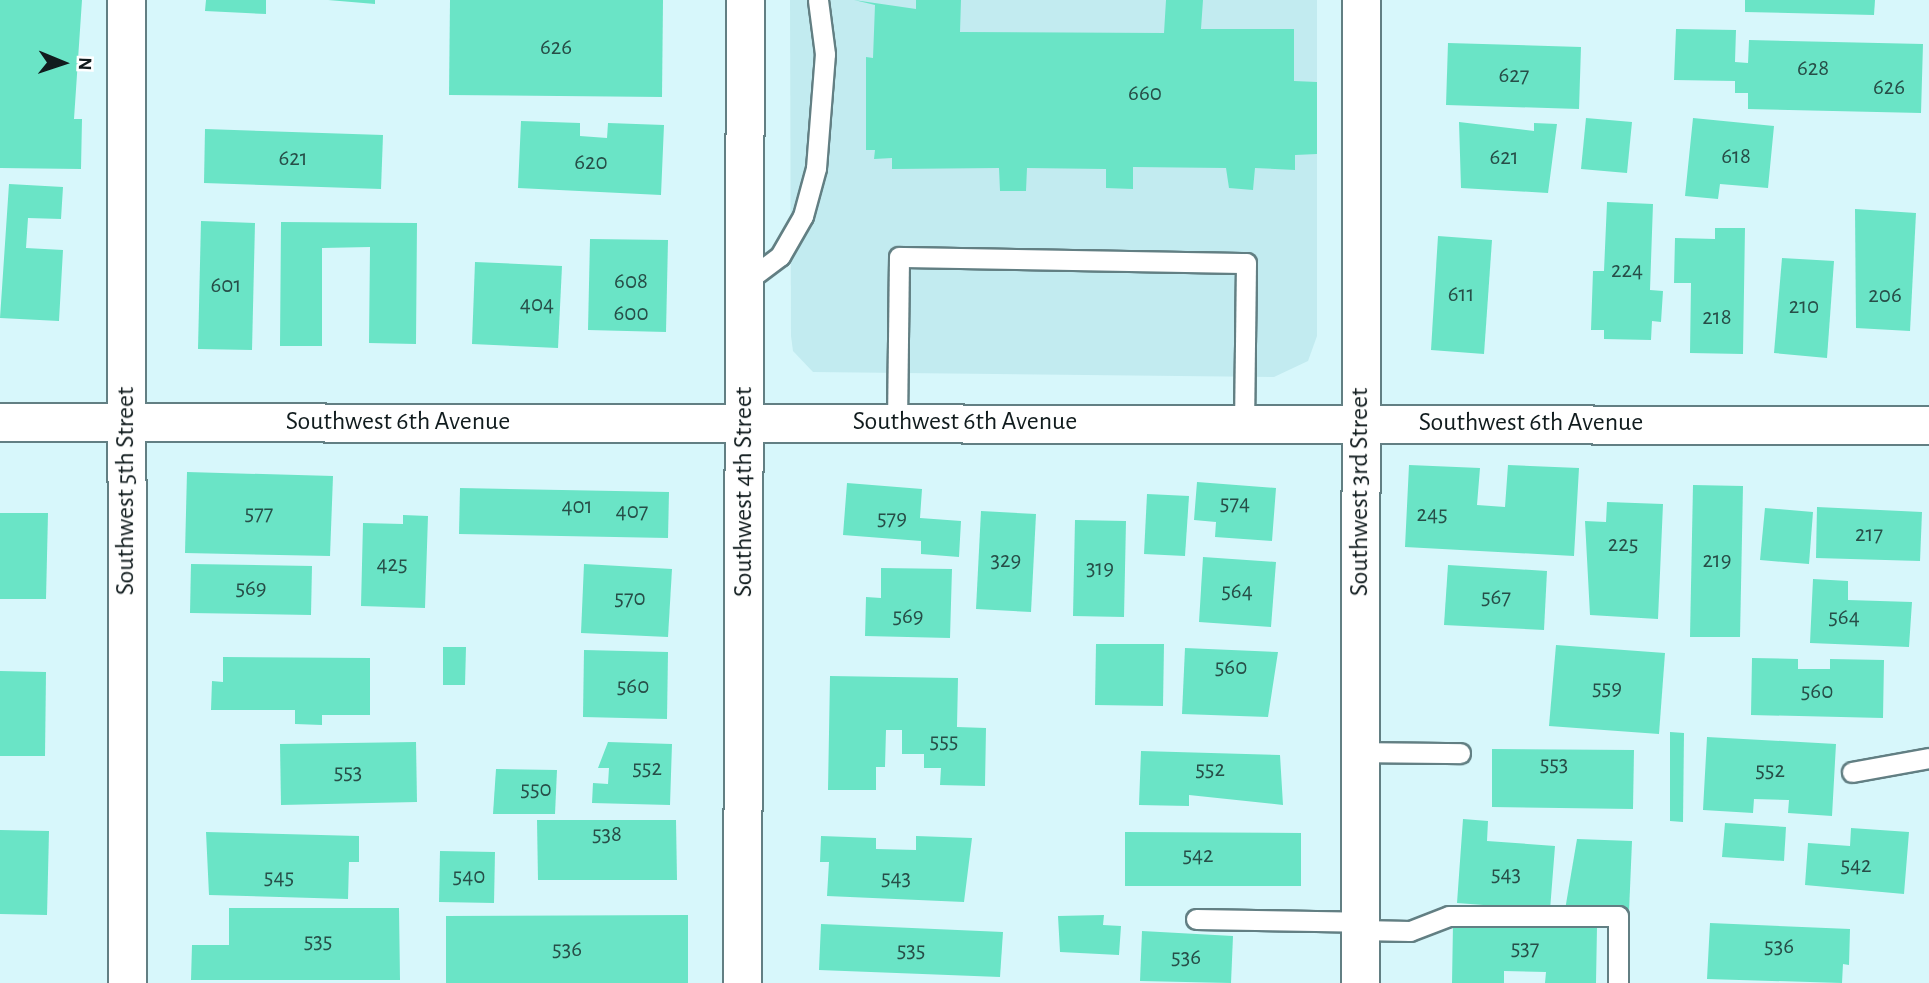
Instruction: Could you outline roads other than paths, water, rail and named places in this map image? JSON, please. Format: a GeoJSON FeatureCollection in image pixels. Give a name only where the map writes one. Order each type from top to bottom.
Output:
{"type":"FeatureCollection","features":[{"type":"Feature","properties":{"kind":"street","name":"Southwest 5th Street"},"geometry":{"type":"LineString","coordinates":[[127,0],[127,983]]}},
{"type":"Feature","properties":{"kind":"street","name":"Southwest 4th Street"},"geometry":{"type":"LineString","coordinates":[[742,983],[745,0]]}},
{"type":"Feature","properties":{"kind":"street","name":"Southwest 3rd Street"},"geometry":{"type":"LineString","coordinates":[[1360,983],[1361,0]]}},
{"type":"Feature","properties":{"kind":"street","name":"Southwest 6th Avenue"},"geometry":{"type":"LineString","coordinates":[[0,422],[1360,422],[1929,425]]}},
{"type":"Feature","properties":{"kind":"lane"},"geometry":{"type":"LineString","coordinates":[[744,283],[780,256],[803,216],[816,168],[825,68],[818,0]]}},
{"type":"Feature","properties":{"kind":"lane"},"geometry":{"type":"LineString","coordinates":[[897,422],[899,257],[1246,263],[1244,422]]}},
{"type":"Feature","properties":{"kind":"lane"},"geometry":{"type":"LineString","coordinates":[[1360,752],[1460,753]]}},
{"type":"Feature","properties":{"kind":"lane"},"geometry":{"type":"LineString","coordinates":[[1852,772],[1929,758]]}},
{"type":"Feature","properties":{"kind":"lane"},"geometry":{"type":"LineString","coordinates":[[1196,919],[1360,926],[1410,931],[1449,916],[1618,916],[1618,983]]}}]}
